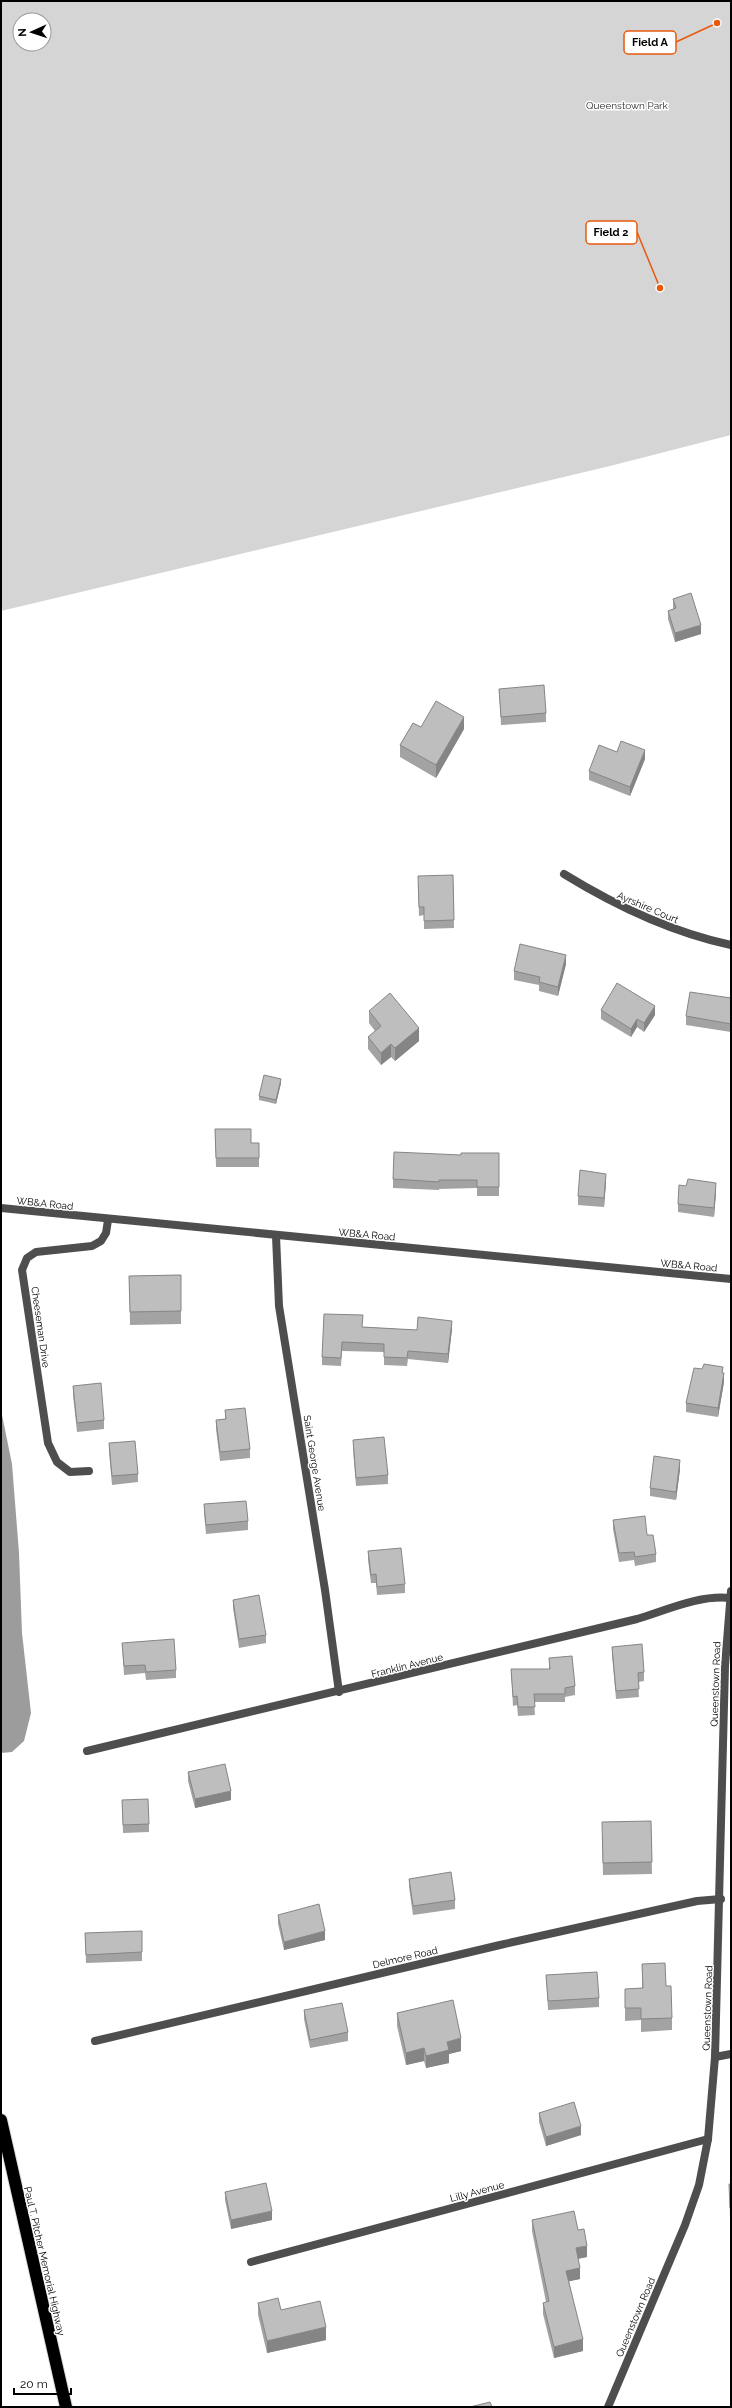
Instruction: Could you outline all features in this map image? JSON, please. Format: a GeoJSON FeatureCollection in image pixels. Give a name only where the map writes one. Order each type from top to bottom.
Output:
{"type":"FeatureCollection","features":[{"type":"Feature","properties":{"kind":"highway","name":"Paul T. Pitcher Memorial Highway"},"geometry":{"type":"LineString","coordinates":[[1,2120],[66,2407]]}},
{"type":"Feature","properties":{"kind":"street","name":"Ayrshire Court"},"geometry":{"type":"LineString","coordinates":[[564,874],[626,910],[676,929],[731,945]]}},
{"type":"Feature","properties":{"kind":"street","name":"WB&A Road"},"geometry":{"type":"LineString","coordinates":[[1,1208],[108,1220],[731,1279]]}},
{"type":"Feature","properties":{"kind":"street","name":"Cheeseman Drive"},"geometry":{"type":"LineString","coordinates":[[89,1471],[70,1472],[57,1462],[48,1443],[22,1270],[26,1258],[36,1252],[92,1246],[101,1241],[106,1233],[108,1220]]}},
{"type":"Feature","properties":{"kind":"street","name":"Saint George Avenue"},"geometry":{"type":"LineString","coordinates":[[276,1236],[279,1306],[325,1590],[339,1692]]}},
{"type":"Feature","properties":{"kind":"street","name":"Franklin Avenue"},"geometry":{"type":"LineString","coordinates":[[87,1751],[339,1692],[637,1619],[698,1600],[731,1594]]}},
{"type":"Feature","properties":{"kind":"street","name":"Queenstown Road"},"geometry":{"type":"LineString","coordinates":[[608,2407],[700,2185],[708,2139],[715,2057],[721,1899],[725,1666],[731,1594]]}},
{"type":"Feature","properties":{"kind":"street","name":"Delmore Road"},"geometry":{"type":"LineString","coordinates":[[95,2041],[500,1944],[675,1906],[721,1899]]}},
{"type":"Feature","properties":{"kind":"street"},"geometry":{"type":"LineString","coordinates":[[715,2057],[731,2054]]}},
{"type":"Feature","properties":{"kind":"street","name":"Lilly Avenue"},"geometry":{"type":"LineString","coordinates":[[251,2262],[708,2139]]}},
{"type":"Feature","properties":{"kind":"green space","name":"Queenstown Park"},"geometry":{"type":"Polygon","coordinates":[[[1,1],[731,1],[731,435],[610,466],[1,611],[1,1]]]}},
{"type":"Feature","properties":{"kind":"shaded area"},"geometry":{"type":"Polygon","coordinates":[[[1,1410],[12,1464],[19,1553],[22,1633],[31,1713],[24,1741],[12,1752],[1,1753],[1,1410]]]}},
{"type":"Feature","properties":{"kind":"building"},"geometry":{"type":"Polygon","coordinates":[[[691,593],[701,625],[675,633],[668,611],[676,608],[673,599],[691,593]]]}},
{"type":"Feature","properties":{"kind":"building"},"geometry":{"type":"Polygon","coordinates":[[[544,685],[546,713],[501,717],[499,689],[544,685]]]}},
{"type":"Feature","properties":{"kind":"building"},"geometry":{"type":"Polygon","coordinates":[[[436,701],[464,717],[436,765],[400,745],[413,723],[421,727],[436,701]]]}},
{"type":"Feature","properties":{"kind":"building"},"geometry":{"type":"Polygon","coordinates":[[[621,741],[645,750],[630,787],[589,771],[599,745],[617,752],[621,741]]]}},
{"type":"Feature","properties":{"kind":"building"},"geometry":{"type":"Polygon","coordinates":[[[453,875],[454,920],[424,921],[424,907],[419,907],[418,876],[453,875]]]}},
{"type":"Feature","properties":{"kind":"building"},"geometry":{"type":"Polygon","coordinates":[[[520,944],[566,955],[558,987],[539,982],[540,977],[514,971],[520,944]]]}},
{"type":"Feature","properties":{"kind":"building"},"geometry":{"type":"Polygon","coordinates":[[[617,983],[655,1006],[644,1023],[637,1019],[631,1029],[601,1010],[617,983]]]}},
{"type":"Feature","properties":{"kind":"building"},"geometry":{"type":"Polygon","coordinates":[[[690,992],[731,998],[731,1024],[686,1016],[690,992]]]}},
{"type":"Feature","properties":{"kind":"building"},"geometry":{"type":"Polygon","coordinates":[[[390,993],[419,1028],[395,1048],[391,1044],[381,1053],[368,1037],[381,1026],[369,1011],[390,993]]]}},
{"type":"Feature","properties":{"kind":"building"},"geometry":{"type":"Polygon","coordinates":[[[264,1075],[281,1079],[276,1100],[259,1096],[264,1075]]]}},
{"type":"Feature","properties":{"kind":"building"},"geometry":{"type":"Polygon","coordinates":[[[215,1129],[251,1129],[251,1143],[259,1143],[259,1158],[216,1158],[215,1129]]]}},
{"type":"Feature","properties":{"kind":"building"},"geometry":{"type":"Polygon","coordinates":[[[394,1152],[461,1155],[461,1153],[499,1153],[499,1187],[477,1187],[477,1180],[439,1180],[439,1182],[393,1179],[394,1152]]]}},
{"type":"Feature","properties":{"kind":"building"},"geometry":{"type":"Polygon","coordinates":[[[580,1170],[606,1174],[604,1198],[578,1196],[580,1170]]]}},
{"type":"Feature","properties":{"kind":"building"},"geometry":{"type":"Polygon","coordinates":[[[688,1179],[716,1183],[714,1208],[678,1204],[679,1185],[686,1186],[688,1179]]]}},
{"type":"Feature","properties":{"kind":"building"},"geometry":{"type":"Polygon","coordinates":[[[181,1275],[181,1311],[130,1312],[129,1276],[181,1275]]]}},
{"type":"Feature","properties":{"kind":"building"},"geometry":{"type":"Polygon","coordinates":[[[324,1314],[363,1315],[362,1327],[417,1330],[418,1317],[452,1321],[448,1354],[408,1351],[407,1358],[384,1357],[384,1344],[342,1342],[341,1358],[322,1357],[324,1314]]]}},
{"type":"Feature","properties":{"kind":"building"},"geometry":{"type":"Polygon","coordinates":[[[704,1364],[723,1367],[722,1373],[724,1373],[718,1408],[686,1403],[694,1368],[702,1369],[704,1364]]]}},
{"type":"Feature","properties":{"kind":"building"},"geometry":{"type":"Polygon","coordinates":[[[101,1383],[104,1420],[77,1423],[73,1386],[101,1383]]]}},
{"type":"Feature","properties":{"kind":"building"},"geometry":{"type":"Polygon","coordinates":[[[245,1408],[250,1449],[220,1452],[216,1420],[226,1419],[225,1410],[245,1408]]]}},
{"type":"Feature","properties":{"kind":"building"},"geometry":{"type":"Polygon","coordinates":[[[384,1437],[388,1475],[356,1478],[353,1440],[384,1437]]]}},
{"type":"Feature","properties":{"kind":"building"},"geometry":{"type":"Polygon","coordinates":[[[135,1441],[138,1474],[112,1476],[109,1443],[135,1441]]]}},
{"type":"Feature","properties":{"kind":"building"},"geometry":{"type":"Polygon","coordinates":[[[654,1456],[680,1460],[676,1492],[650,1488],[654,1456]]]}},
{"type":"Feature","properties":{"kind":"building"},"geometry":{"type":"Polygon","coordinates":[[[246,1501],[248,1521],[206,1525],[204,1504],[246,1501]]]}},
{"type":"Feature","properties":{"kind":"building"},"geometry":{"type":"Polygon","coordinates":[[[645,1516],[647,1535],[653,1535],[656,1554],[635,1557],[634,1552],[619,1553],[613,1520],[645,1516]]]}},
{"type":"Feature","properties":{"kind":"building"},"geometry":{"type":"Polygon","coordinates":[[[401,1548],[405,1584],[377,1587],[376,1574],[371,1575],[368,1551],[401,1548]]]}},
{"type":"Feature","properties":{"kind":"building"},"geometry":{"type":"Polygon","coordinates":[[[259,1595],[266,1635],[239,1639],[233,1600],[259,1595]]]}},
{"type":"Feature","properties":{"kind":"building"},"geometry":{"type":"Polygon","coordinates":[[[174,1639],[176,1670],[146,1672],[145,1665],[124,1666],[122,1643],[174,1639]]]}},
{"type":"Feature","properties":{"kind":"building"},"geometry":{"type":"Polygon","coordinates":[[[642,1644],[644,1672],[638,1673],[639,1689],[616,1691],[612,1647],[642,1644]]]}},
{"type":"Feature","properties":{"kind":"building"},"geometry":{"type":"Polygon","coordinates":[[[572,1656],[575,1686],[565,1688],[565,1694],[534,1694],[535,1707],[518,1707],[517,1696],[513,1697],[511,1669],[550,1669],[549,1658],[572,1656]]]}},
{"type":"Feature","properties":{"kind":"building"},"geometry":{"type":"Polygon","coordinates":[[[225,1764],[231,1791],[195,1799],[188,1772],[225,1764]]]}},
{"type":"Feature","properties":{"kind":"building"},"geometry":{"type":"Polygon","coordinates":[[[148,1799],[149,1824],[123,1825],[122,1800],[148,1799]]]}},
{"type":"Feature","properties":{"kind":"building"},"geometry":{"type":"Polygon","coordinates":[[[651,1821],[652,1862],[603,1863],[602,1822],[651,1821]]]}},
{"type":"Feature","properties":{"kind":"building"},"geometry":{"type":"Polygon","coordinates":[[[451,1872],[455,1900],[413,1906],[409,1879],[451,1872]]]}},
{"type":"Feature","properties":{"kind":"building"},"geometry":{"type":"Polygon","coordinates":[[[319,1904],[325,1931],[284,1942],[278,1915],[319,1904]]]}},
{"type":"Feature","properties":{"kind":"building"},"geometry":{"type":"Polygon","coordinates":[[[142,1931],[142,1952],[86,1955],[85,1933],[142,1931]]]}},
{"type":"Feature","properties":{"kind":"building"},"geometry":{"type":"Polygon","coordinates":[[[665,1963],[666,1986],[671,1986],[672,2018],[641,2019],[641,2008],[625,2008],[625,1989],[643,1988],[642,1964],[665,1963]]]}},
{"type":"Feature","properties":{"kind":"building"},"geometry":{"type":"Polygon","coordinates":[[[597,1972],[599,1998],[548,2001],[546,1975],[597,1972]]]}},
{"type":"Feature","properties":{"kind":"building"},"geometry":{"type":"Polygon","coordinates":[[[453,2000],[461,2038],[447,2042],[449,2050],[426,2056],[424,2048],[406,2053],[397,2013],[453,2000]]]}},
{"type":"Feature","properties":{"kind":"building"},"geometry":{"type":"Polygon","coordinates":[[[342,2003],[348,2032],[310,2040],[304,2010],[342,2003]]]}},
{"type":"Feature","properties":{"kind":"building"},"geometry":{"type":"Polygon","coordinates":[[[574,2102],[581,2126],[546,2137],[539,2113],[574,2102]]]}},
{"type":"Feature","properties":{"kind":"building"},"geometry":{"type":"Polygon","coordinates":[[[266,2183],[272,2211],[231,2220],[225,2192],[266,2183]]]}},
{"type":"Feature","properties":{"kind":"building"},"geometry":{"type":"Polygon","coordinates":[[[729,2184],[731,2184],[731,2208],[730,2208],[729,2184]]]}},
{"type":"Feature","properties":{"kind":"building"},"geometry":{"type":"Polygon","coordinates":[[[574,2211],[578,2230],[584,2229],[587,2246],[576,2248],[580,2268],[566,2271],[583,2339],[554,2347],[543,2303],[549,2301],[532,2220],[574,2211]]]}},
{"type":"Feature","properties":{"kind":"building"},"geometry":{"type":"Polygon","coordinates":[[[278,2298],[281,2310],[320,2301],[326,2327],[267,2341],[258,2303],[278,2298]]]}},
{"type":"Feature","properties":{"kind":"building"},"geometry":{"type":"Polygon","coordinates":[[[490,2402],[492,2407],[470,2407],[490,2402]]]}},
{"type":"Feature","properties":{"kind":"place","name":"Field A"},"geometry":{"type":"Point","coordinates":[717,23]}},
{"type":"Feature","properties":{"kind":"place","name":"Field 2"},"geometry":{"type":"Point","coordinates":[660,288]}}]}
